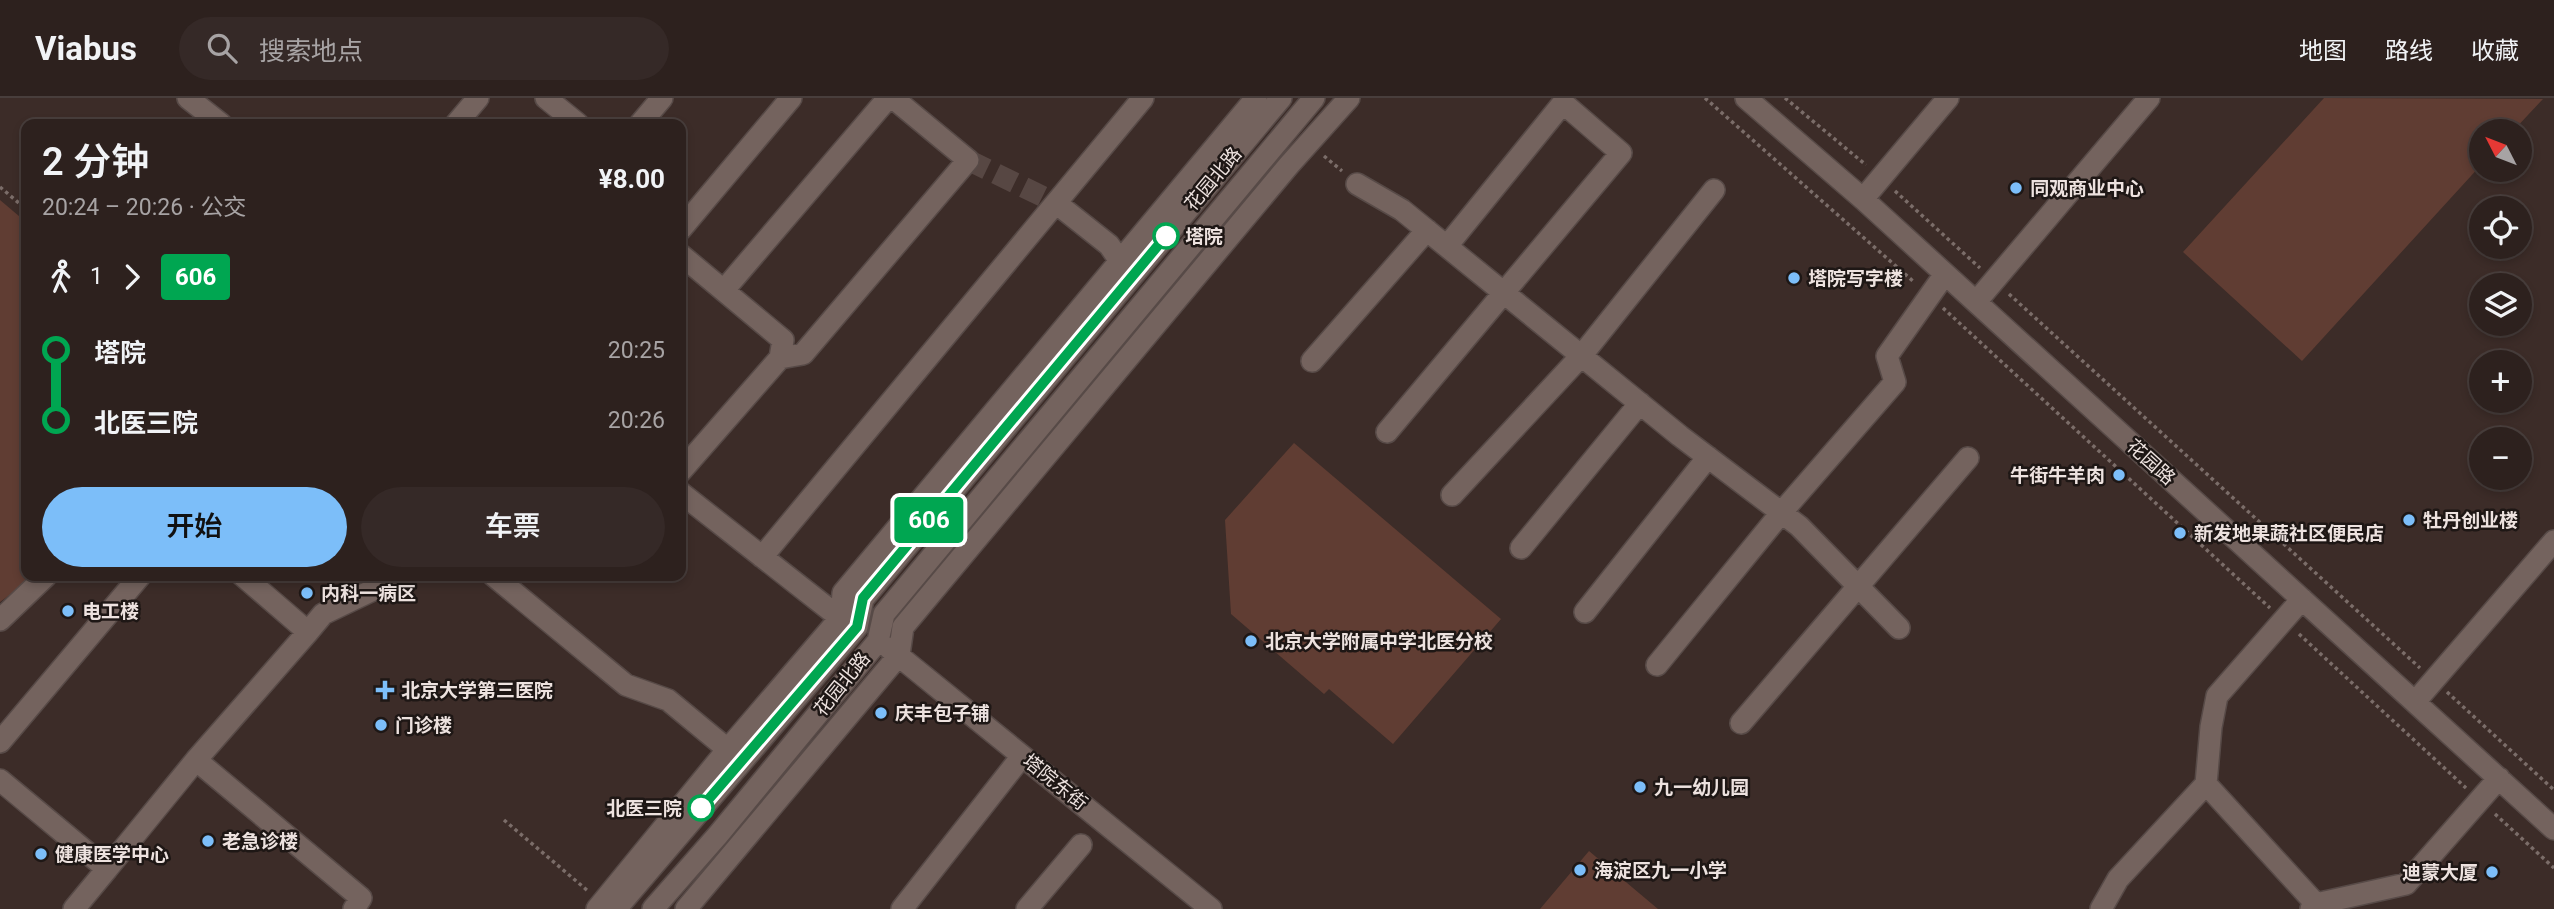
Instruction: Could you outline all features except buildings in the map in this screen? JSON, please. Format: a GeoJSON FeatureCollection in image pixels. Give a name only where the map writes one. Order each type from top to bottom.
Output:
{"type":"FeatureCollection","features":[{"type":"Feature","properties":{"kind":"street"},"geometry":{"type":"LineString","coordinates":[[188,98],[215,119]]}},
{"type":"Feature","properties":{"kind":"street"},"geometry":{"type":"LineString","coordinates":[[460,119],[478,98]]}},
{"type":"Feature","properties":{"kind":"street"},"geometry":{"type":"LineString","coordinates":[[547,98],[572,119]]}},
{"type":"Feature","properties":{"kind":"street"},"geometry":{"type":"LineString","coordinates":[[644,119],[662,98]]}},
{"type":"Feature","properties":{"kind":"street"},"geometry":{"type":"LineString","coordinates":[[686,217],[791,98]]}},
{"type":"Feature","properties":{"kind":"street"},"geometry":{"type":"LineString","coordinates":[[723,290],[891,98],[968,160],[803,354],[780,358]]}},
{"type":"Feature","properties":{"kind":"street"},"geometry":{"type":"LineString","coordinates":[[762,557],[1143,98]]}},
{"type":"Feature","properties":{"kind":"street"},"geometry":{"type":"LineString","coordinates":[[605,907],[849,622],[843,593],[1128,267],[1256,98]]}},
{"type":"Feature","properties":{"kind":"street","name":"花园北路"},"geometry":{"type":"LineString","coordinates":[[1128,267],[1281,98]]}},
{"type":"Feature","properties":{"kind":"street","name":"花园北路"},"geometry":{"type":"LineString","coordinates":[[660,907],[878,641],[884,614],[1314,98]]}},
{"type":"Feature","properties":{"kind":"street"},"geometry":{"type":"LineString","coordinates":[[686,909],[899,655],[903,626],[1280,176],[1349,98]]}},
{"type":"Feature","properties":{"kind":"street","name":"花园路"},"geometry":{"type":"LineString","coordinates":[[1746,98],[1863,199],[2414,702],[2552,822]]}},
{"type":"Feature","properties":{"kind":"street"},"geometry":{"type":"LineString","coordinates":[[1863,199],[1948,98]]}},
{"type":"Feature","properties":{"kind":"street"},"geometry":{"type":"LineString","coordinates":[[1976,302],[2149,98]]}},
{"type":"Feature","properties":{"kind":"street"},"geometry":{"type":"LineString","coordinates":[[1387,432],[1621,153],[1563,103],[1447,246]]}},
{"type":"Feature","properties":{"kind":"street"},"geometry":{"type":"LineString","coordinates":[[1357,184],[1402,210],[1640,403],[1799,526],[1899,628]]}},
{"type":"Feature","properties":{"kind":"street"},"geometry":{"type":"LineString","coordinates":[[1452,495],[1582,355],[1714,190]]}},
{"type":"Feature","properties":{"kind":"street"},"geometry":{"type":"LineString","coordinates":[[1056,203],[1109,245],[1128,267]]}},
{"type":"Feature","properties":{"kind":"street"},"geometry":{"type":"LineString","coordinates":[[1312,361],[1427,230]]}},
{"type":"Feature","properties":{"kind":"street"},"geometry":{"type":"LineString","coordinates":[[686,259],[783,340],[780,358],[686,465]]}},
{"type":"Feature","properties":{"kind":"street"},"geometry":{"type":"LineString","coordinates":[[1657,665],[1782,513],[1895,382],[1887,356],[1945,274]]}},
{"type":"Feature","properties":{"kind":"street"},"geometry":{"type":"LineString","coordinates":[[1521,548],[1640,403]]}},
{"type":"Feature","properties":{"kind":"street"},"geometry":{"type":"LineString","coordinates":[[1585,612],[1708,457]]}},
{"type":"Feature","properties":{"kind":"street"},"geometry":{"type":"LineString","coordinates":[[1741,723],[1968,458]]}},
{"type":"Feature","properties":{"kind":"street","name":"塔院东街"},"geometry":{"type":"LineString","coordinates":[[686,497],[849,622],[899,655],[1211,909]]}},
{"type":"Feature","properties":{"kind":"street"},"geometry":{"type":"LineString","coordinates":[[2414,702],[2554,541]]}},
{"type":"Feature","properties":{"kind":"street"},"geometry":{"type":"LineString","coordinates":[[0,620],[41,581]]}},
{"type":"Feature","properties":{"kind":"street"},"geometry":{"type":"LineString","coordinates":[[0,742],[136,581]]}},
{"type":"Feature","properties":{"kind":"street"},"geometry":{"type":"LineString","coordinates":[[249,581],[309,632]]}},
{"type":"Feature","properties":{"kind":"street"},"geometry":{"type":"LineString","coordinates":[[74,909],[196,761],[323,614],[392,581]]}},
{"type":"Feature","properties":{"kind":"street"},"geometry":{"type":"LineString","coordinates":[[500,581],[626,685],[668,700],[734,755]]}},
{"type":"Feature","properties":{"kind":"street"},"geometry":{"type":"LineString","coordinates":[[2101,909],[2118,879],[2206,784],[2211,727],[2217,696],[2302,599]]}},
{"type":"Feature","properties":{"kind":"street"},"geometry":{"type":"LineString","coordinates":[[907,908],[1022,756]]}},
{"type":"Feature","properties":{"kind":"street"},"geometry":{"type":"LineString","coordinates":[[196,761],[361,898],[354,909]]}},
{"type":"Feature","properties":{"kind":"street"},"geometry":{"type":"LineString","coordinates":[[2206,784],[2314,906],[2406,884],[2499,778]]}},
{"type":"Feature","properties":{"kind":"street"},"geometry":{"type":"LineString","coordinates":[[0,780],[107,869]]}},
{"type":"Feature","properties":{"kind":"street"},"geometry":{"type":"LineString","coordinates":[[1027,909],[1081,845]]}},
{"type":"Feature","properties":{"kind":"path"},"geometry":{"type":"LineString","coordinates":[[1705,98],[1930,296],[2554,868]]}},
{"type":"Feature","properties":{"kind":"path"},"geometry":{"type":"LineString","coordinates":[[1785,98],[1882,178],[2554,790]]}},
{"type":"Feature","properties":{"kind":"path"},"geometry":{"type":"LineString","coordinates":[[0,187],[21,205]]}},
{"type":"Feature","properties":{"kind":"path"},"geometry":{"type":"LineString","coordinates":[[504,820],[605,907]]}},
{"type":"Feature","properties":{"kind":"shaded area"},"geometry":{"type":"Polygon","coordinates":[[[2324,98],[2543,99],[2524,119],[2469,119],[2469,178],[2302,361],[2183,252],[2324,98]]]}},
{"type":"Feature","properties":{"kind":"shaded area"},"geometry":{"type":"Polygon","coordinates":[[[0,200],[21,218],[21,581],[28,581],[0,602],[0,200]]]}},
{"type":"Feature","properties":{"kind":"shaded area"},"geometry":{"type":"Polygon","coordinates":[[[1294,443],[1501,619],[1393,744],[1329,689],[1324,694],[1231,614],[1225,520],[1294,443]]]}},
{"type":"Feature","properties":{"kind":"shaded area"},"geometry":{"type":"Polygon","coordinates":[[[1589,851],[1658,909],[1540,909],[1589,851]]]}},
{"type":"Feature","properties":{"kind":"tunnel"},"geometry":{"type":"LineString","coordinates":[[968,160],[1056,203]]}},
{"type":"Feature","properties":{"kind":"bus line","name":"606"},"geometry":{"type":"LineString","coordinates":[[701,808],[857,627],[863,598],[1166,236]]}},
{"type":"Feature","properties":{"kind":"place","name":"同观商业中心"},"geometry":{"type":"Point","coordinates":[2016,188]}},
{"type":"Feature","properties":{"kind":"place","name":"塔院"},"geometry":{"type":"Point","coordinates":[1166,236]}},
{"type":"Feature","properties":{"kind":"place","name":"塔院写字楼"},"geometry":{"type":"Point","coordinates":[1794,278]}},
{"type":"Feature","properties":{"kind":"place","name":"牛街牛羊肉"},"geometry":{"type":"Point","coordinates":[2119,475]}},
{"type":"Feature","properties":{"kind":"place","name":"牡丹创业楼"},"geometry":{"type":"Point","coordinates":[2409,520]}},
{"type":"Feature","properties":{"kind":"place","name":"新发地果蔬社区便民店"},"geometry":{"type":"Point","coordinates":[2180,533]}},
{"type":"Feature","properties":{"kind":"place","name":"内科一病区"},"geometry":{"type":"Point","coordinates":[307,593]}},
{"type":"Feature","properties":{"kind":"place","name":"电工楼"},"geometry":{"type":"Point","coordinates":[68,611]}},
{"type":"Feature","properties":{"kind":"place","name":"北京大学附属中学北医分校"},"geometry":{"type":"Point","coordinates":[1251,641]}},
{"type":"Feature","properties":{"kind":"place","name":"北京大学第三医院"},"geometry":{"type":"Point","coordinates":[385,690]}},
{"type":"Feature","properties":{"kind":"place","name":"庆丰包子铺"},"geometry":{"type":"Point","coordinates":[881,713]}},
{"type":"Feature","properties":{"kind":"place","name":"门诊楼"},"geometry":{"type":"Point","coordinates":[381,725]}},
{"type":"Feature","properties":{"kind":"place","name":"九一幼儿园"},"geometry":{"type":"Point","coordinates":[1640,787]}},
{"type":"Feature","properties":{"kind":"place","name":"北医三院"},"geometry":{"type":"Point","coordinates":[701,808]}},
{"type":"Feature","properties":{"kind":"place","name":"老急诊楼"},"geometry":{"type":"Point","coordinates":[208,841]}},
{"type":"Feature","properties":{"kind":"place","name":"健康医学中心"},"geometry":{"type":"Point","coordinates":[41,854]}},
{"type":"Feature","properties":{"kind":"place","name":"海淀区九一小学"},"geometry":{"type":"Point","coordinates":[1580,870]}},
{"type":"Feature","properties":{"kind":"place","name":"迪蒙大厦"},"geometry":{"type":"Point","coordinates":[2492,872]}}]}
